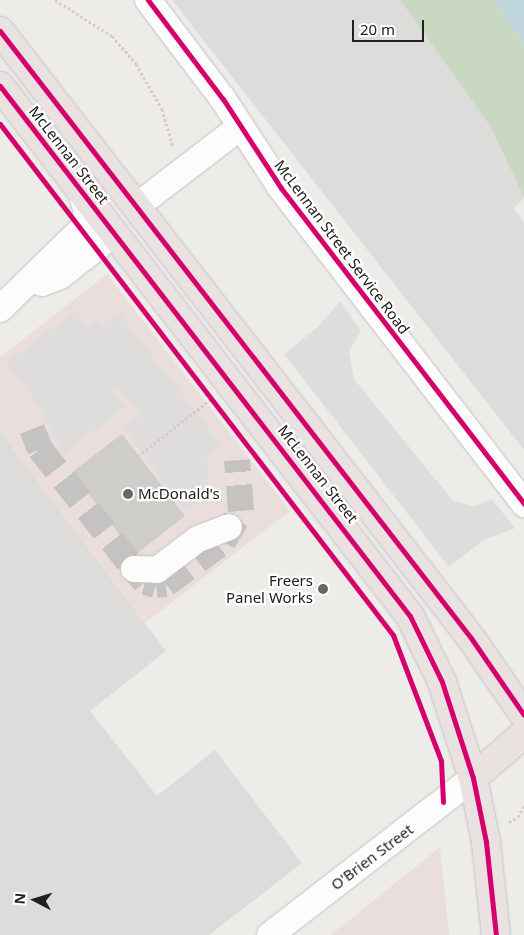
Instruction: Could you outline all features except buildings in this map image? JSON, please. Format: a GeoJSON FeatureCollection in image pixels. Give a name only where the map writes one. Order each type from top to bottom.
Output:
{"type":"FeatureCollection","features":[{"type":"Feature","properties":{"kind":"highway","name":"McLennan Street"},"geometry":{"type":"LineString","coordinates":[[0,32],[471,638],[524,715]]}},
{"type":"Feature","properties":{"kind":"highway","name":"McLennan Street"},"geometry":{"type":"LineString","coordinates":[[0,86],[410,616],[442,682],[473,778],[486,842],[496,935]]}},
{"type":"Feature","properties":{"kind":"highway"},"geometry":{"type":"LineString","coordinates":[[114,234],[137,206]]}},
{"type":"Feature","properties":{"kind":"highway"},"geometry":{"type":"LineString","coordinates":[[473,778],[524,734]]}},
{"type":"Feature","properties":{"kind":"street","name":"McLennan Street Service Road"},"geometry":{"type":"LineString","coordinates":[[148,0],[240,127],[281,188],[524,504]]}},
{"type":"Feature","properties":{"kind":"street"},"geometry":{"type":"LineString","coordinates":[[137,206],[240,127]]}},
{"type":"Feature","properties":{"kind":"street"},"geometry":{"type":"LineString","coordinates":[[0,309],[25,290],[84,227],[88,213],[81,190]]}},
{"type":"Feature","properties":{"kind":"street"},"geometry":{"type":"LineString","coordinates":[[25,290],[60,276],[114,234]]}},
{"type":"Feature","properties":{"kind":"street"},"geometry":{"type":"LineString","coordinates":[[134,570],[157,570],[198,539],[229,527]]}},
{"type":"Feature","properties":{"kind":"street","name":"O'Brien Street"},"geometry":{"type":"LineString","coordinates":[[270,935],[473,778]]}},
{"type":"Feature","properties":{"kind":"path"},"geometry":{"type":"LineString","coordinates":[[55,0],[112,36],[136,64],[162,109],[168,140],[187,166]]}},
{"type":"Feature","properties":{"kind":"path"},"geometry":{"type":"LineString","coordinates":[[204,392],[215,407]]}},
{"type":"Feature","properties":{"kind":"path"},"geometry":{"type":"LineString","coordinates":[[138,456],[210,400]]}},
{"type":"Feature","properties":{"kind":"path"},"geometry":{"type":"LineString","coordinates":[[508,822],[518,818],[524,806]]}},
{"type":"Feature","properties":{"kind":"shaded area"},"geometry":{"type":"Polygon","coordinates":[[[172,0],[400,0],[490,126],[524,198],[514,208],[524,223],[524,450],[172,0]]]}},
{"type":"Feature","properties":{"kind":"shaded area"},"geometry":{"type":"Polygon","coordinates":[[[107,274],[290,511],[145,623],[0,431],[0,357],[107,274]]]}},
{"type":"Feature","properties":{"kind":"shaded area"},"geometry":{"type":"Polygon","coordinates":[[[340,301],[361,331],[349,351],[354,379],[453,501],[475,506],[492,499],[515,528],[484,540],[449,567],[284,354],[318,327],[340,301]]]}},
{"type":"Feature","properties":{"kind":"shaded area"},"geometry":{"type":"Polygon","coordinates":[[[75,311],[87,326],[97,318],[102,325],[118,312],[220,443],[205,456],[210,463],[204,497],[187,513],[123,428],[140,416],[117,384],[111,389],[125,407],[64,453],[53,439],[44,413],[6,363],[75,311]]]}},
{"type":"Feature","properties":{"kind":"shaded area"},"geometry":{"type":"Polygon","coordinates":[[[0,431],[166,651],[90,711],[157,796],[215,750],[302,863],[209,935],[0,935],[0,431]]]}},
{"type":"Feature","properties":{"kind":"shaded area"},"geometry":{"type":"Polygon","coordinates":[[[440,847],[449,935],[331,935],[440,847]]]}},
{"type":"Feature","properties":{"kind":"green space"},"geometry":{"type":"Polygon","coordinates":[[[400,0],[494,0],[524,45],[524,198],[490,126],[400,0]]]}},
{"type":"Feature","properties":{"kind":"water"},"geometry":{"type":"Polygon","coordinates":[[[494,0],[524,0],[524,45],[494,0]]]}},
{"type":"Feature","properties":{"kind":"tunnel"},"geometry":{"type":"LineString","coordinates":[[32,429],[40,449],[134,569],[145,582],[156,585],[166,584],[223,542],[241,511],[237,460]]}},
{"type":"Feature","properties":{"kind":"cycle path"},"geometry":{"type":"LineString","coordinates":[[148,0],[223,99],[281,188],[524,504]]}},
{"type":"Feature","properties":{"kind":"cycle path"},"geometry":{"type":"LineString","coordinates":[[0,31],[471,638],[524,715]]}},
{"type":"Feature","properties":{"kind":"cycle path"},"geometry":{"type":"LineString","coordinates":[[0,86],[410,616],[442,682],[473,778],[486,842],[496,935]]}},
{"type":"Feature","properties":{"kind":"cycle path"},"geometry":{"type":"LineString","coordinates":[[0,124],[393,635],[441,761],[443,802]]}},
{"type":"Feature","properties":{"kind":"place","name":"McDonald's"},"geometry":{"type":"Point","coordinates":[128,494]}},
{"type":"Feature","properties":{"kind":"place","name":"Freers Panel Works"},"geometry":{"type":"Point","coordinates":[323,589]}}]}
